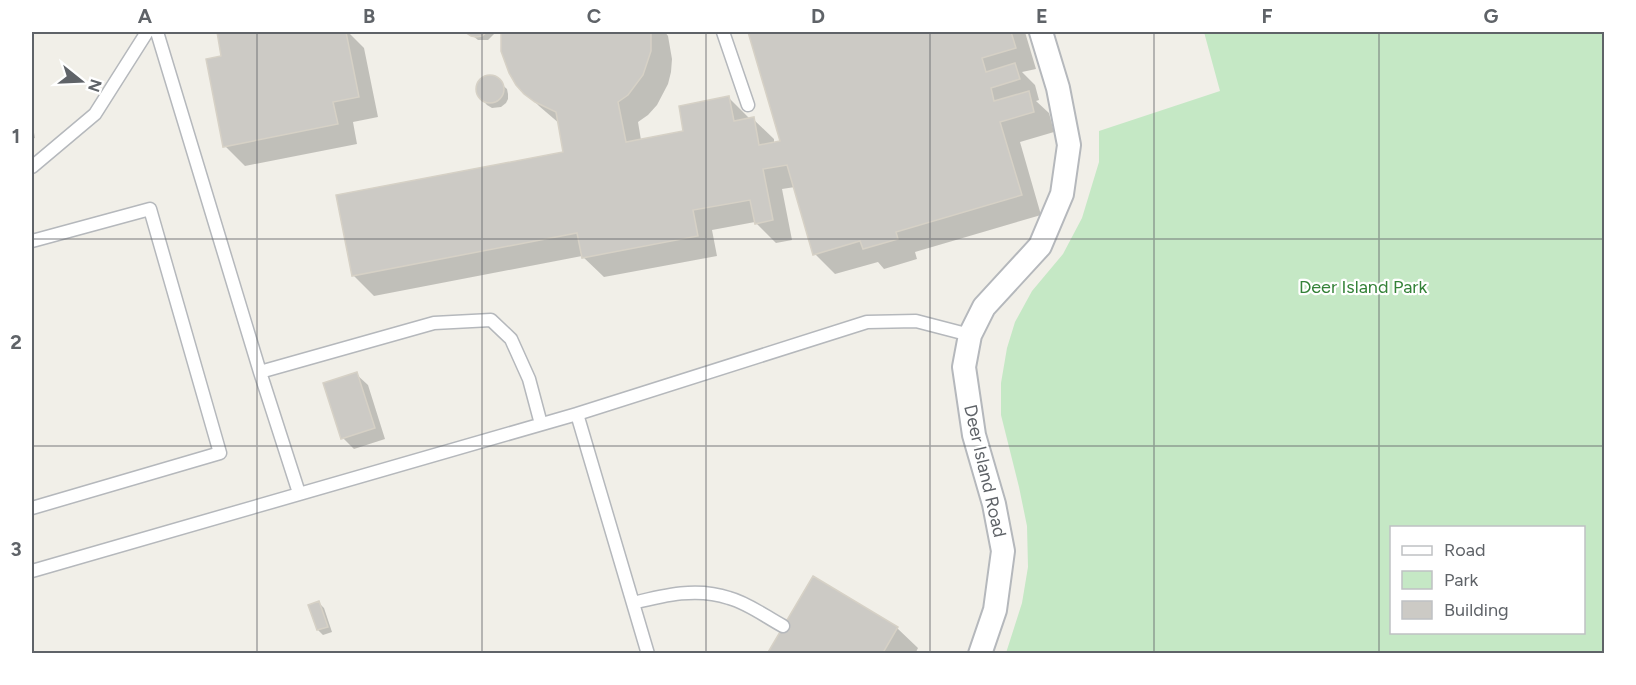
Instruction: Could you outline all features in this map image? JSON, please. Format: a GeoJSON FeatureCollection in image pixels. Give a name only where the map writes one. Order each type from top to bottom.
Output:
{"type":"FeatureCollection","features":[{"type":"Feature","properties":{"kind":"street","name":"Deer Island Road"},"geometry":{"type":"LineString","coordinates":[[980,654],[995,610],[1003,551],[994,504],[974,435],[964,367],[969,335],[984,307],[1040,246],[1062,194],[1069,145],[1058,88],[1041,32]]}},
{"type":"Feature","properties":{"kind":"lane"},"geometry":{"type":"LineString","coordinates":[[32,167],[95,114],[147,32]]}},
{"type":"Feature","properties":{"kind":"lane"},"geometry":{"type":"LineString","coordinates":[[157,32],[299,493]]}},
{"type":"Feature","properties":{"kind":"lane"},"geometry":{"type":"LineString","coordinates":[[723,32],[748,105]]}},
{"type":"Feature","properties":{"kind":"lane"},"geometry":{"type":"LineString","coordinates":[[32,241],[150,208],[220,453],[32,508]]}},
{"type":"Feature","properties":{"kind":"lane"},"geometry":{"type":"LineString","coordinates":[[260,372],[434,323],[491,320],[511,339],[529,379],[541,424]]}},
{"type":"Feature","properties":{"kind":"lane"},"geometry":{"type":"LineString","coordinates":[[32,571],[577,414],[867,322],[916,321],[969,335]]}},
{"type":"Feature","properties":{"kind":"lane"},"geometry":{"type":"LineString","coordinates":[[577,414],[648,654]]}},
{"type":"Feature","properties":{"kind":"lane"},"geometry":{"type":"LineString","coordinates":[[633,603],[667,595],[700,592],[730,598],[783,626]]}},
{"type":"Feature","properties":{"kind":"green space","name":"Deer Island Park"},"geometry":{"type":"Polygon","coordinates":[[[1204,32],[1604,32],[1604,653],[1006,653],[1022,603],[1028,567],[1027,526],[1001,415],[1001,383],[1007,348],[1015,322],[1032,291],[1063,254],[1082,218],[1099,162],[1099,131],[1220,91],[1204,32]]]}},
{"type":"Feature","properties":{"kind":"building"},"geometry":{"type":"Polygon","coordinates":[[[217,32],[346,32],[359,97],[333,102],[338,124],[223,147],[206,59],[221,56],[217,32]]]}},
{"type":"Feature","properties":{"kind":"building"},"geometry":{"type":"Polygon","coordinates":[[[465,32],[487,32],[476,37],[465,32]]]}},
{"type":"Feature","properties":{"kind":"building"},"geometry":{"type":"Polygon","coordinates":[[[501,32],[651,32],[651,51],[643,75],[628,95],[618,102],[626,142],[683,131],[679,106],[729,96],[734,121],[754,117],[759,145],[780,141],[748,32],[1011,32],[1016,48],[982,58],[986,72],[1015,63],[1020,79],[991,88],[994,101],[1029,91],[1034,112],[1000,122],[1022,195],[896,232],[898,239],[863,249],[860,241],[813,255],[787,165],[763,169],[773,220],[755,224],[750,200],[693,210],[698,236],[582,258],[577,233],[352,276],[336,195],[563,152],[556,112],[535,102],[516,85],[501,51],[501,32]]]}},
{"type":"Feature","properties":{"kind":"building"},"geometry":{"type":"Polygon","coordinates":[[[490,75],[500,79],[504,89],[500,99],[490,103],[480,99],[476,89],[480,79],[490,75]]]}},
{"type":"Feature","properties":{"kind":"building"},"geometry":{"type":"Polygon","coordinates":[[[357,372],[375,428],[341,439],[323,383],[357,372]]]}},
{"type":"Feature","properties":{"kind":"building"},"geometry":{"type":"Polygon","coordinates":[[[813,576],[898,627],[884,651],[889,654],[767,654],[813,576]]]}},
{"type":"Feature","properties":{"kind":"building"},"geometry":{"type":"Polygon","coordinates":[[[319,601],[328,627],[317,630],[308,605],[319,601]]]}}]}
